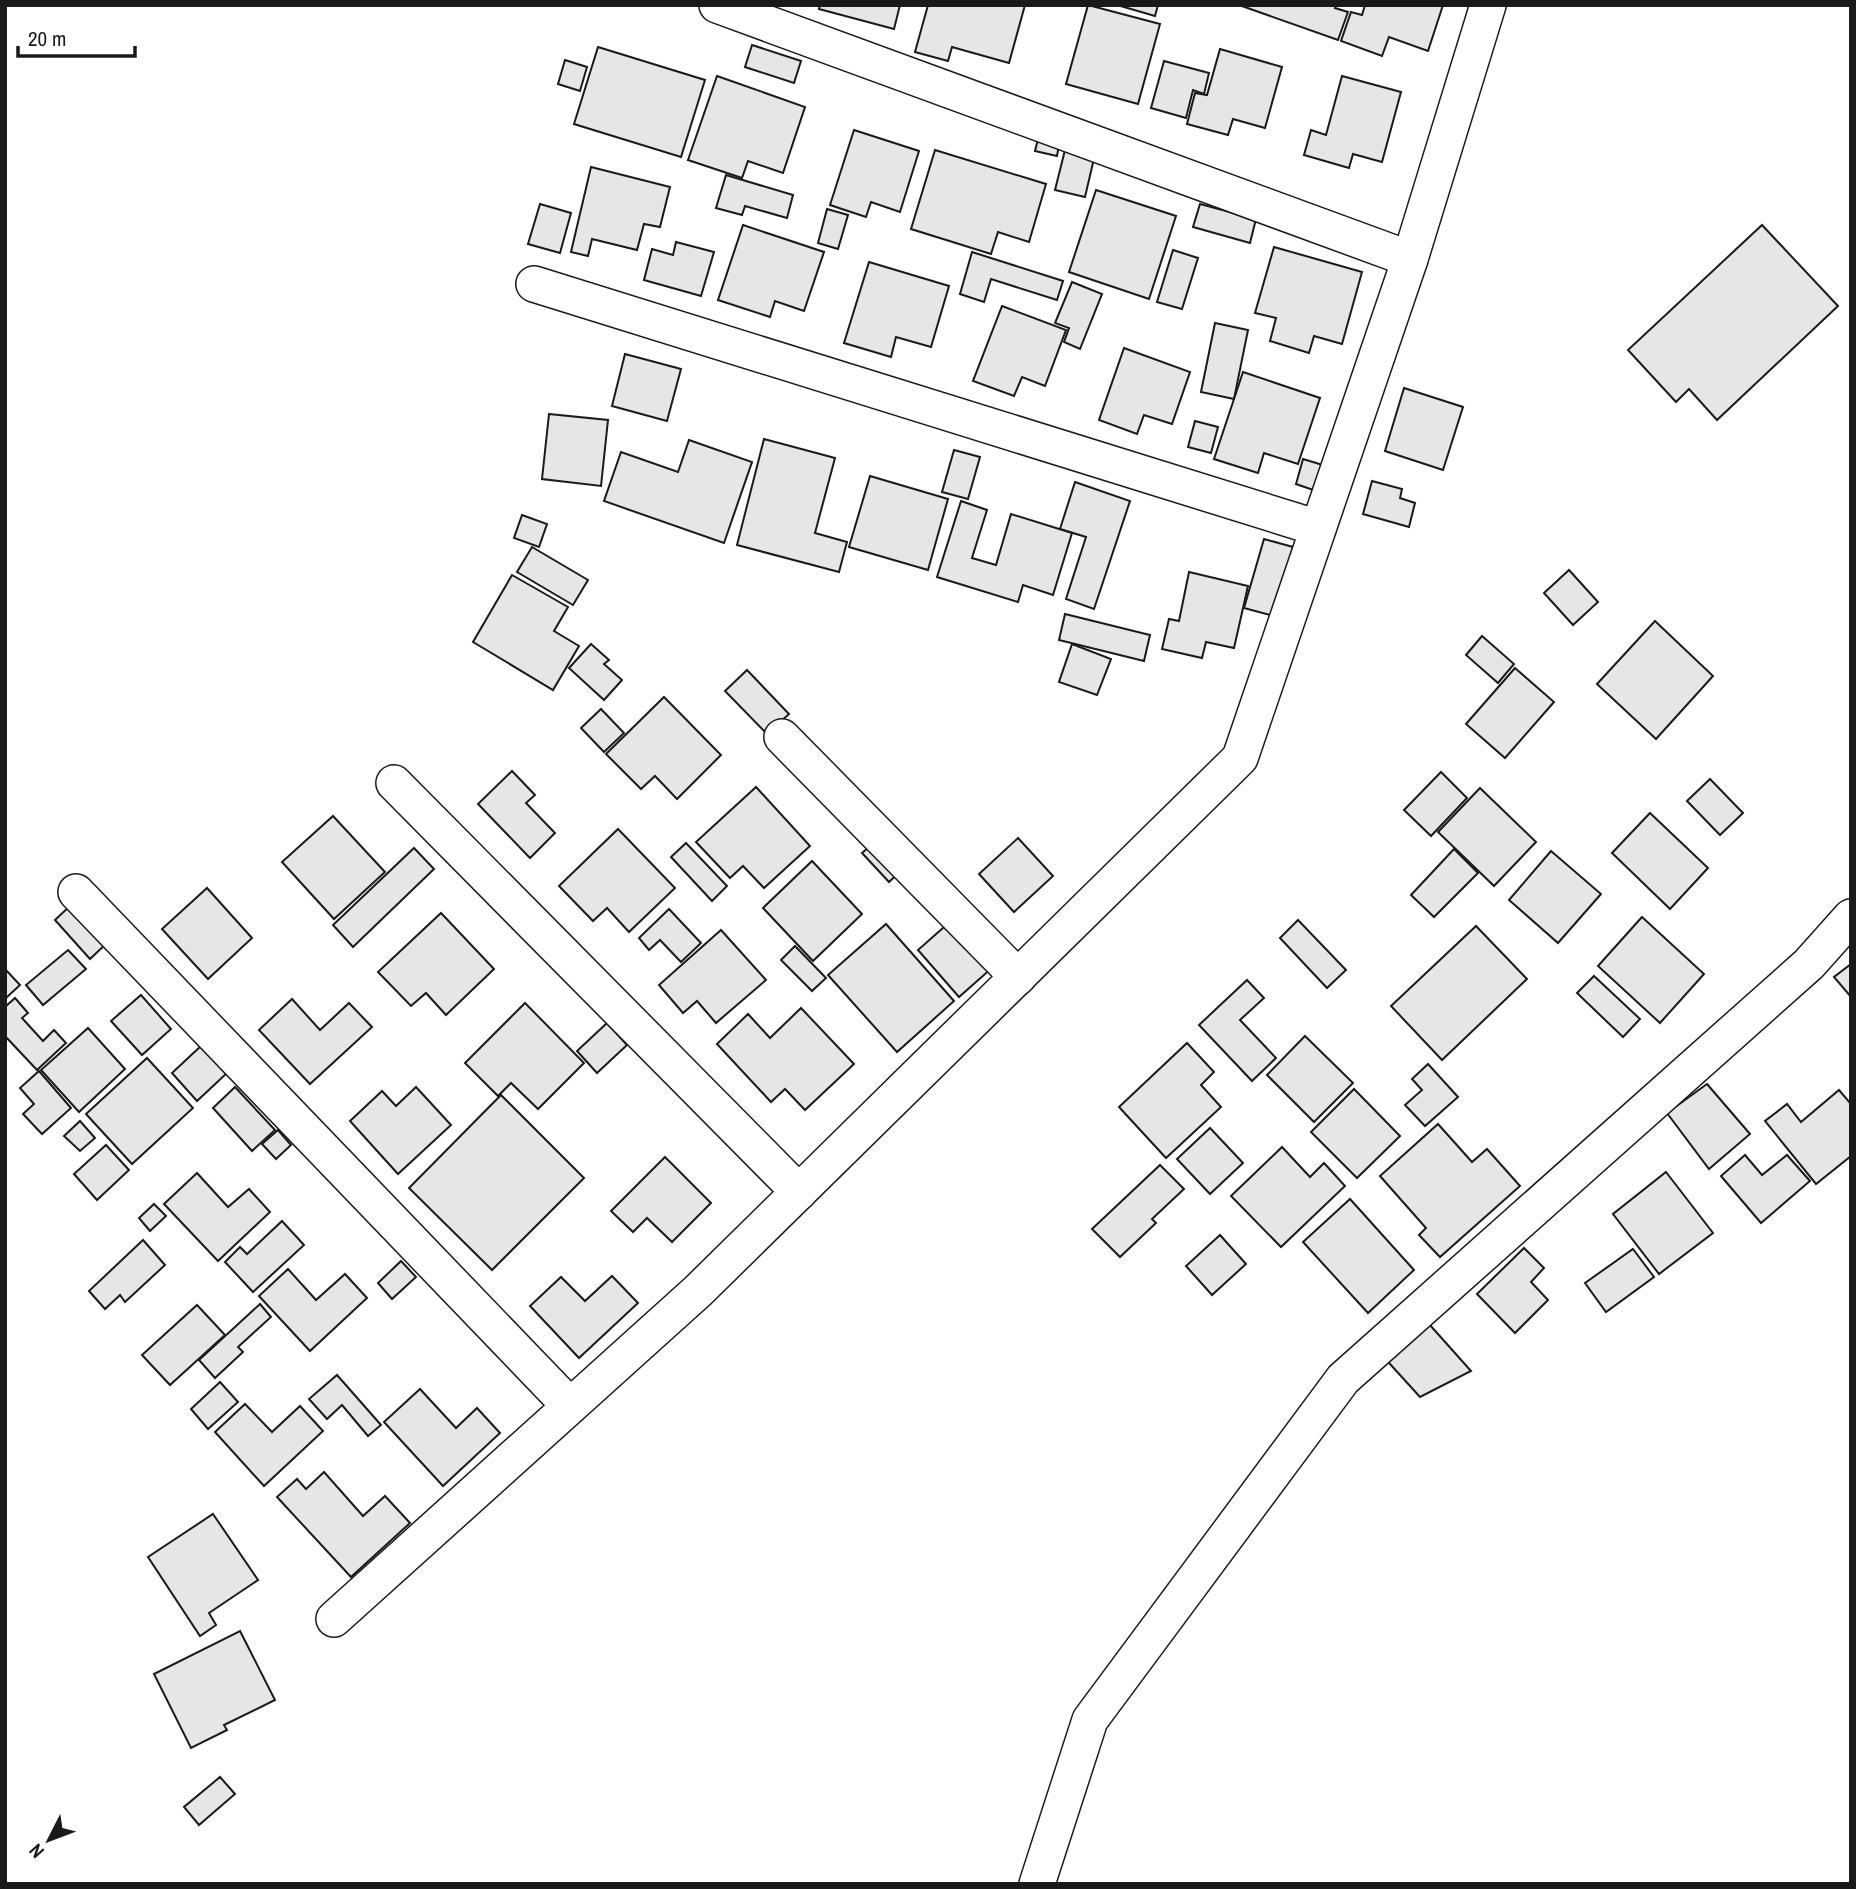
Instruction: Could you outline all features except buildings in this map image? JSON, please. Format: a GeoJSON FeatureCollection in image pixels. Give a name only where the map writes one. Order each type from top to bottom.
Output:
{"type":"FeatureCollection","features":[{"type":"Feature","properties":{"kind":"street"},"geometry":{"type":"LineString","coordinates":[[717,5],[1410,259]]}},
{"type":"Feature","properties":{"kind":"street"},"geometry":{"type":"LineString","coordinates":[[334,1619],[698,1291],[1240,758],[1410,259],[1488,5]]}},
{"type":"Feature","properties":{"kind":"street"},"geometry":{"type":"LineString","coordinates":[[534,284],[1318,528]]}},
{"type":"Feature","properties":{"kind":"street"},"geometry":{"type":"LineString","coordinates":[[782,737],[1018,977]]}},
{"type":"Feature","properties":{"kind":"street"},"geometry":{"type":"LineString","coordinates":[[394,783],[799,1192]]}},
{"type":"Feature","properties":{"kind":"street"},"geometry":{"type":"LineString","coordinates":[[76,892],[570,1406]]}},
{"type":"Feature","properties":{"kind":"street"},"geometry":{"type":"LineString","coordinates":[[1037,1884],[1090,1720],[1343,1379],[1808,964],[1851,917]]}}]}
